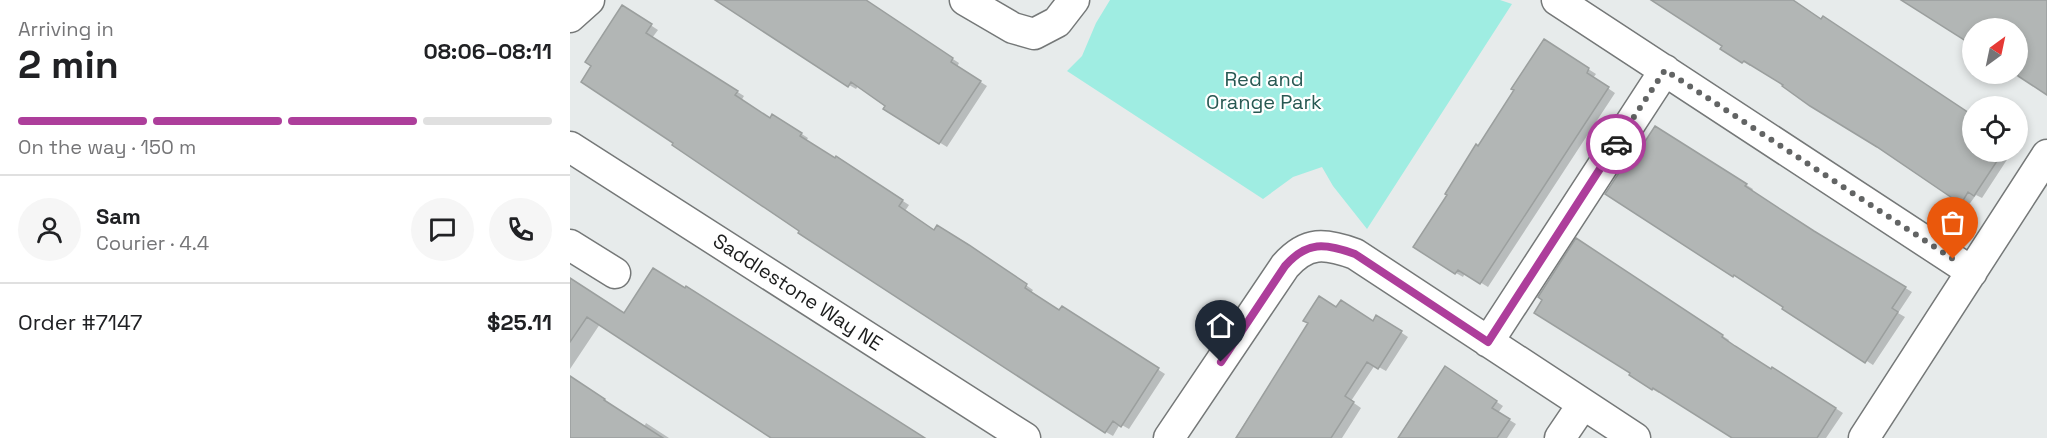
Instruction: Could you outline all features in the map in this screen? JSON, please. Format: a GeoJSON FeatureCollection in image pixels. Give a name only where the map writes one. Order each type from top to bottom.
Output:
{"type":"FeatureCollection","features":[{"type":"Feature","properties":{"kind":"street"},"geometry":{"type":"LineString","coordinates":[[570,17],[589,0]]}},
{"type":"Feature","properties":{"kind":"street"},"geometry":{"type":"LineString","coordinates":[[965,0],[1013,28],[1034,34],[1057,22],[1074,0]]}},
{"type":"Feature","properties":{"kind":"street"},"geometry":{"type":"LineString","coordinates":[[1557,0],[1972,272]]}},
{"type":"Feature","properties":{"kind":"street"},"geometry":{"type":"LineString","coordinates":[[1488,342],[1665,70]]}},
{"type":"Feature","properties":{"kind":"street","name":"Saddlestone Way NE"},"geometry":{"type":"LineString","coordinates":[[570,147],[1025,438]]}},
{"type":"Feature","properties":{"kind":"street"},"geometry":{"type":"LineString","coordinates":[[1864,438],[2047,155]]}},
{"type":"Feature","properties":{"kind":"street"},"geometry":{"type":"LineString","coordinates":[[570,245],[615,273]]}},
{"type":"Feature","properties":{"kind":"street"},"geometry":{"type":"LineString","coordinates":[[1170,438],[1285,266],[1305,249],[1331,246],[1355,254],[1635,438]]}},
{"type":"Feature","properties":{"kind":"street"},"geometry":{"type":"LineString","coordinates":[[1560,438],[1583,404]]}},
{"type":"Feature","properties":{"kind":"green space","name":"Red and Orange Park"},"geometry":{"type":"Polygon","coordinates":[[[1110,0],[1500,0],[1512,4],[1367,229],[1333,186],[1322,167],[1293,177],[1263,199],[1067,71],[1082,56],[1096,23],[1110,0]]]}},
{"type":"Feature","properties":{"kind":"building"},"geometry":{"type":"Polygon","coordinates":[[[715,0],[866,0],[953,58],[951,62],[981,81],[939,144],[883,109],[885,106],[851,82],[848,87],[715,0]]]}},
{"type":"Feature","properties":{"kind":"building"},"geometry":{"type":"Polygon","coordinates":[[[1651,0],[1793,0],[1821,19],[1823,16],[1962,108],[1962,162],[1996,162],[1974,196],[1968,192],[1961,204],[1877,147],[1810,106],[1783,85],[1720,49],[1722,46],[1651,0]]]}},
{"type":"Feature","properties":{"kind":"building"},"geometry":{"type":"Polygon","coordinates":[[[1901,0],[2047,0],[2047,95],[2028,83],[2028,18],[1962,18],[1962,39],[1901,0]]]}},
{"type":"Feature","properties":{"kind":"building"},"geometry":{"type":"Polygon","coordinates":[[[622,5],[652,24],[646,33],[738,91],[735,95],[770,118],[772,114],[802,133],[800,136],[835,158],[836,156],[903,200],[899,206],[934,230],[937,225],[1027,284],[1025,288],[1059,310],[1062,306],[1159,368],[1121,427],[1113,421],[1105,433],[798,233],[799,231],[672,145],[673,143],[581,82],[591,66],[585,62],[622,5]]]}},
{"type":"Feature","properties":{"kind":"building"},"geometry":{"type":"Polygon","coordinates":[[[1544,39],[1589,68],[1587,73],[1609,87],[1480,284],[1458,270],[1455,274],[1413,247],[1544,39]]]}},
{"type":"Feature","properties":{"kind":"building"},"geometry":{"type":"Polygon","coordinates":[[[1655,126],[1747,184],[1745,186],[1814,231],[1906,287],[1892,308],[1898,312],[1865,363],[1734,275],[1733,277],[1605,194],[1640,141],[1644,143],[1655,126]]]}},
{"type":"Feature","properties":{"kind":"building"},"geometry":{"type":"Polygon","coordinates":[[[1576,238],[1723,335],[1722,337],[1735,346],[1836,408],[1817,438],[1732,438],[1653,388],[1652,390],[1629,375],[1630,373],[1534,313],[1542,300],[1538,297],[1576,238]]]}},
{"type":"Feature","properties":{"kind":"building"},"geometry":{"type":"Polygon","coordinates":[[[653,268],[685,288],[686,286],[925,438],[771,438],[587,317],[570,342],[570,278],[624,313],[653,268]]]}},
{"type":"Feature","properties":{"kind":"building"},"geometry":{"type":"Polygon","coordinates":[[[1319,296],[1336,307],[1341,300],[1373,321],[1376,315],[1402,331],[1378,369],[1367,362],[1345,396],[1354,402],[1331,438],[1236,438],[1308,323],[1303,321],[1319,296]]]}},
{"type":"Feature","properties":{"kind":"building"},"geometry":{"type":"Polygon","coordinates":[[[1445,366],[1497,401],[1492,408],[1510,419],[1497,438],[1398,438],[1445,366]]]}},
{"type":"Feature","properties":{"kind":"building"},"geometry":{"type":"Polygon","coordinates":[[[570,376],[604,400],[663,438],[570,438],[570,376]]]}},
{"type":"Feature","properties":{"kind":"way so far"},"geometry":{"type":"LineString","coordinates":[[1616,144],[1665,70],[1953,259]]}},
{"type":"Feature","properties":{"kind":"route"},"geometry":{"type":"LineString","coordinates":[[1221,362],[1285,266],[1305,249],[1318,246],[1331,246],[1355,254],[1488,342],[1616,144]]}}]}
